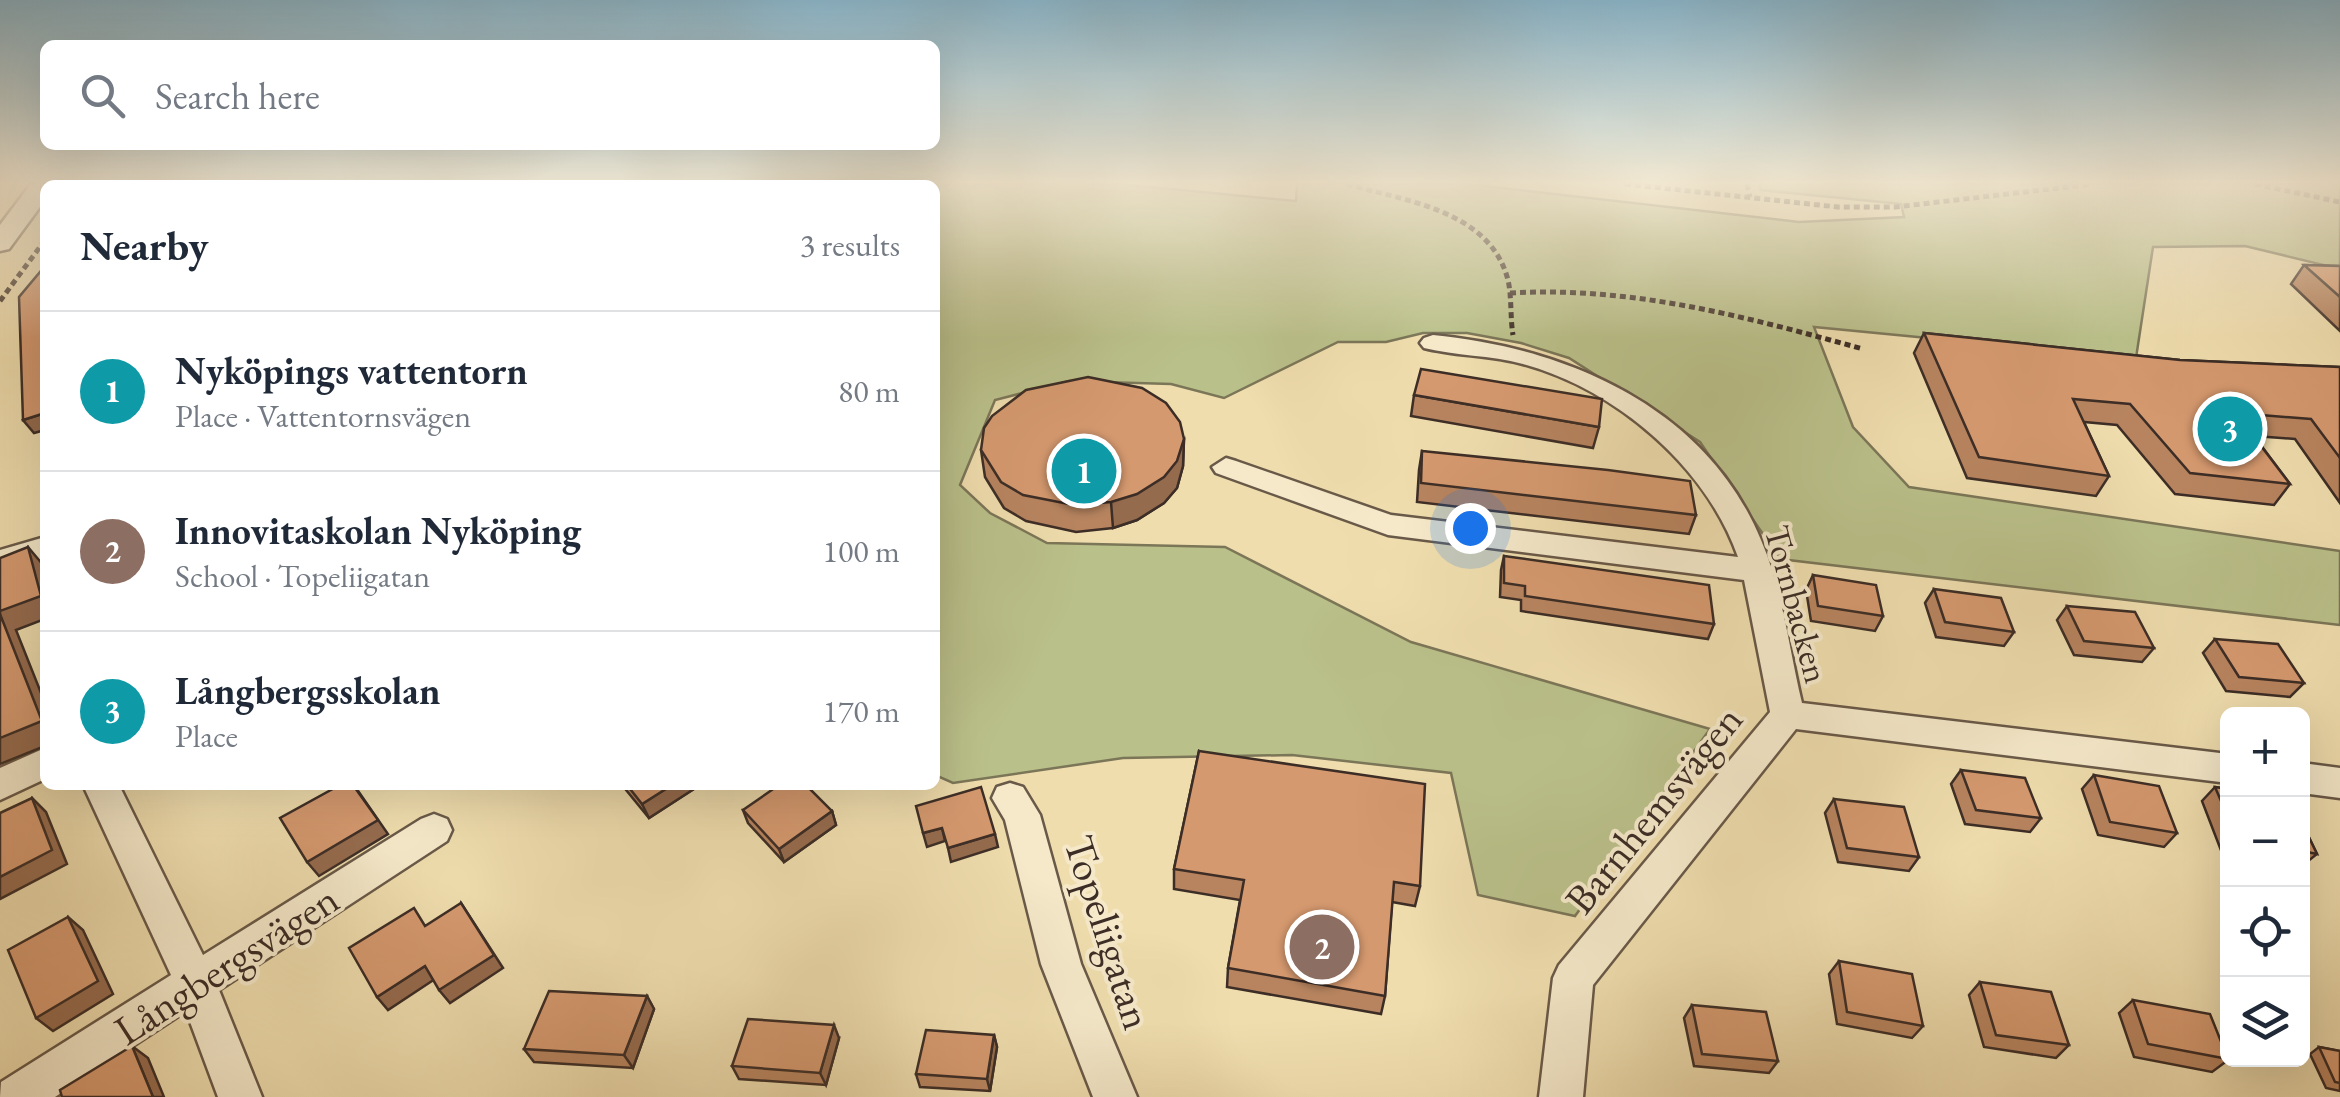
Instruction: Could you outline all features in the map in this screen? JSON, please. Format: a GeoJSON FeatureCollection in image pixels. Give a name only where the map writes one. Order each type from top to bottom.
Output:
{"type":"FeatureCollection","features":[{"type":"Feature","properties":{"kind":"street","name":"Tornbacken"},"geometry":{"type":"LineString","coordinates":[[1433,343],[1490,348],[1568,370],[1675,438],[1714,486],[1746,537],[1788,716]]}},
{"type":"Feature","properties":{"kind":"street"},"geometry":{"type":"LineString","coordinates":[[1226,468],[1388,524],[1754,570]]}},
{"type":"Feature","properties":{"kind":"street"},"geometry":{"type":"LineString","coordinates":[[0,561],[40,549]]}},
{"type":"Feature","properties":{"kind":"street","name":"Barnhemsvägen"},"geometry":{"type":"LineString","coordinates":[[1561,1097],[1573,978],[1788,716],[2220,768]]}},
{"type":"Feature","properties":{"kind":"street"},"geometry":{"type":"LineString","coordinates":[[0,784],[40,764]]}},
{"type":"Feature","properties":{"kind":"street"},"geometry":{"type":"LineString","coordinates":[[2310,779],[2340,783]]}},
{"type":"Feature","properties":{"kind":"street"},"geometry":{"type":"LineString","coordinates":[[103,790],[196,984],[240,1097]]}},
{"type":"Feature","properties":{"kind":"street","name":"Topeliigatan"},"geometry":{"type":"LineString","coordinates":[[1010,798],[1022,816],[1062,964],[1115,1097]]}},
{"type":"Feature","properties":{"kind":"street","name":"Långbergsvägen"},"geometry":{"type":"LineString","coordinates":[[16,1097],[434,830]]}},
{"type":"Feature","properties":{"kind":"path"},"geometry":{"type":"LineString","coordinates":[[1482,235],[1504,270],[1517,356]]}},
{"type":"Feature","properties":{"kind":"path"},"geometry":{"type":"LineString","coordinates":[[0,301],[40,247]]}},
{"type":"Feature","properties":{"kind":"path"},"geometry":{"type":"LineString","coordinates":[[1510,293],[1549,288],[1616,292],[1863,349]]}},
{"type":"Feature","properties":{"kind":"green space"},"geometry":{"type":"Polygon","coordinates":[[[940,235],[2340,235],[2340,269],[2245,246],[2153,247],[2136,358],[1814,327],[1853,427],[1909,487],[2340,551],[2340,625],[1780,559],[1700,442],[1569,358],[1521,343],[1467,333],[1423,333],[1386,342],[1338,342],[1224,398],[1171,384],[1069,381],[995,400],[960,485],[990,513],[1047,543],[1225,547],[1411,642],[1710,729],[1575,916],[1478,895],[1451,773],[1292,755],[1123,758],[953,783],[940,777],[940,235]]]}},
{"type":"Feature","properties":{"kind":"building"},"geometry":{"type":"Polygon","coordinates":[[[2304,265],[2340,266],[2340,297],[2304,265]]]}},
{"type":"Feature","properties":{"kind":"building"},"geometry":{"type":"Polygon","coordinates":[[[40,272],[40,415],[23,420],[19,297],[40,272]]]}},
{"type":"Feature","properties":{"kind":"building"},"geometry":{"type":"Polygon","coordinates":[[[1924,333],[2180,360],[2340,367],[2340,458],[2311,419],[2236,413],[2290,484],[2190,473],[2130,404],[2073,399],[2109,476],[1979,457],[1924,333]]]}},
{"type":"Feature","properties":{"kind":"building"},"geometry":{"type":"Polygon","coordinates":[[[1421,369],[1602,399],[1599,427],[1414,395],[1421,369]]]}},
{"type":"Feature","properties":{"kind":"building"},"geometry":{"type":"Polygon","coordinates":[[[1088,377],[1142,388],[1166,403],[1180,422],[1184,439],[1177,461],[1164,477],[1137,494],[1111,502],[1074,505],[1023,495],[1001,482],[981,450],[984,428],[992,416],[1026,390],[1088,377]]]}},
{"type":"Feature","properties":{"kind":"building"},"geometry":{"type":"Polygon","coordinates":[[[1422,451],[1690,481],[1696,515],[1421,483],[1422,451]]]}},
{"type":"Feature","properties":{"kind":"building"},"geometry":{"type":"Polygon","coordinates":[[[28,547],[40,596],[0,611],[0,558],[28,547]]]}},
{"type":"Feature","properties":{"kind":"building"},"geometry":{"type":"Polygon","coordinates":[[[1504,556],[1709,585],[1714,624],[1525,596],[1525,586],[1504,583],[1504,556]]]}},
{"type":"Feature","properties":{"kind":"building"},"geometry":{"type":"Polygon","coordinates":[[[1813,575],[1876,585],[1883,616],[1818,606],[1813,575]]]}},
{"type":"Feature","properties":{"kind":"building"},"geometry":{"type":"Polygon","coordinates":[[[1934,589],[2001,598],[2014,632],[1945,622],[1934,589]]]}},
{"type":"Feature","properties":{"kind":"building"},"geometry":{"type":"Polygon","coordinates":[[[2067,606],[2135,612],[2154,648],[2084,641],[2067,606]]]}},
{"type":"Feature","properties":{"kind":"building"},"geometry":{"type":"Polygon","coordinates":[[[0,614],[40,722],[0,738],[0,614]]]}},
{"type":"Feature","properties":{"kind":"building"},"geometry":{"type":"Polygon","coordinates":[[[2215,639],[2278,644],[2304,683],[2239,677],[2215,639]]]}},
{"type":"Feature","properties":{"kind":"building"},"geometry":{"type":"Polygon","coordinates":[[[1199,751],[1425,784],[1420,886],[1394,882],[1385,996],[1228,968],[1244,880],[1174,869],[1199,751]]]}},
{"type":"Feature","properties":{"kind":"building"},"geometry":{"type":"Polygon","coordinates":[[[1961,770],[2025,778],[2041,818],[1976,810],[1961,770]]]}},
{"type":"Feature","properties":{"kind":"building"},"geometry":{"type":"Polygon","coordinates":[[[2094,775],[2159,786],[2177,833],[2110,822],[2094,775]]]}},
{"type":"Feature","properties":{"kind":"building"},"geometry":{"type":"Polygon","coordinates":[[[981,787],[995,834],[948,848],[942,828],[923,833],[916,806],[981,787]]]}},
{"type":"Feature","properties":{"kind":"building"},"geometry":{"type":"Polygon","coordinates":[[[331,790],[357,790],[378,820],[307,862],[280,818],[331,790]]]}},
{"type":"Feature","properties":{"kind":"building"},"geometry":{"type":"Polygon","coordinates":[[[631,790],[664,790],[642,804],[631,790]]]}},
{"type":"Feature","properties":{"kind":"building"},"geometry":{"type":"Polygon","coordinates":[[[772,790],[811,790],[832,811],[779,849],[743,810],[772,790]]]}},
{"type":"Feature","properties":{"kind":"building"},"geometry":{"type":"Polygon","coordinates":[[[32,798],[52,850],[0,877],[0,813],[32,798]]]}},
{"type":"Feature","properties":{"kind":"building"},"geometry":{"type":"Polygon","coordinates":[[[1834,799],[1904,807],[1919,857],[1847,848],[1834,799]]]}},
{"type":"Feature","properties":{"kind":"building"},"geometry":{"type":"Polygon","coordinates":[[[461,903],[494,955],[439,990],[425,966],[377,997],[349,948],[414,908],[425,926],[461,903]]]}},
{"type":"Feature","properties":{"kind":"building"},"geometry":{"type":"Polygon","coordinates":[[[68,917],[98,981],[36,1018],[8,950],[68,917]]]}},
{"type":"Feature","properties":{"kind":"building"},"geometry":{"type":"Polygon","coordinates":[[[1839,961],[1912,974],[1923,1026],[1847,1012],[1839,961]]]}},
{"type":"Feature","properties":{"kind":"building"},"geometry":{"type":"Polygon","coordinates":[[[1980,982],[2051,992],[2069,1045],[1996,1035],[1980,982]]]}},
{"type":"Feature","properties":{"kind":"building"},"geometry":{"type":"Polygon","coordinates":[[[549,991],[647,996],[624,1055],[524,1049],[549,991]]]}},
{"type":"Feature","properties":{"kind":"building"},"geometry":{"type":"Polygon","coordinates":[[[2133,1000],[2210,1014],[2220,1039],[2220,1058],[2148,1044],[2133,1000]]]}},
{"type":"Feature","properties":{"kind":"building"},"geometry":{"type":"Polygon","coordinates":[[[1692,1005],[1766,1012],[1778,1061],[1702,1054],[1692,1005]]]}},
{"type":"Feature","properties":{"kind":"building"},"geometry":{"type":"Polygon","coordinates":[[[748,1019],[834,1025],[820,1073],[732,1066],[748,1019]]]}},
{"type":"Feature","properties":{"kind":"building"},"geometry":{"type":"Polygon","coordinates":[[[926,1030],[994,1035],[987,1079],[916,1074],[926,1030]]]}},
{"type":"Feature","properties":{"kind":"building"},"geometry":{"type":"Polygon","coordinates":[[[132,1046],[153,1097],[62,1097],[60,1090],[132,1046]]]}},
{"type":"Feature","properties":{"kind":"building"},"geometry":{"type":"Polygon","coordinates":[[[2319,1047],[2340,1051],[2340,1083],[2335,1082],[2319,1047]]]}},
{"type":"Feature","properties":{"kind":"place","name":"Långbergsskolan"},"geometry":{"type":"Point","coordinates":[2230,429]}},
{"type":"Feature","properties":{"kind":"place","name":"Nyköpings vattentorn"},"geometry":{"type":"Point","coordinates":[1084,471]}},
{"type":"Feature","properties":{"kind":"place","name":"Innovitaskolan Nyköping"},"geometry":{"type":"Point","coordinates":[1322,947]}}]}
